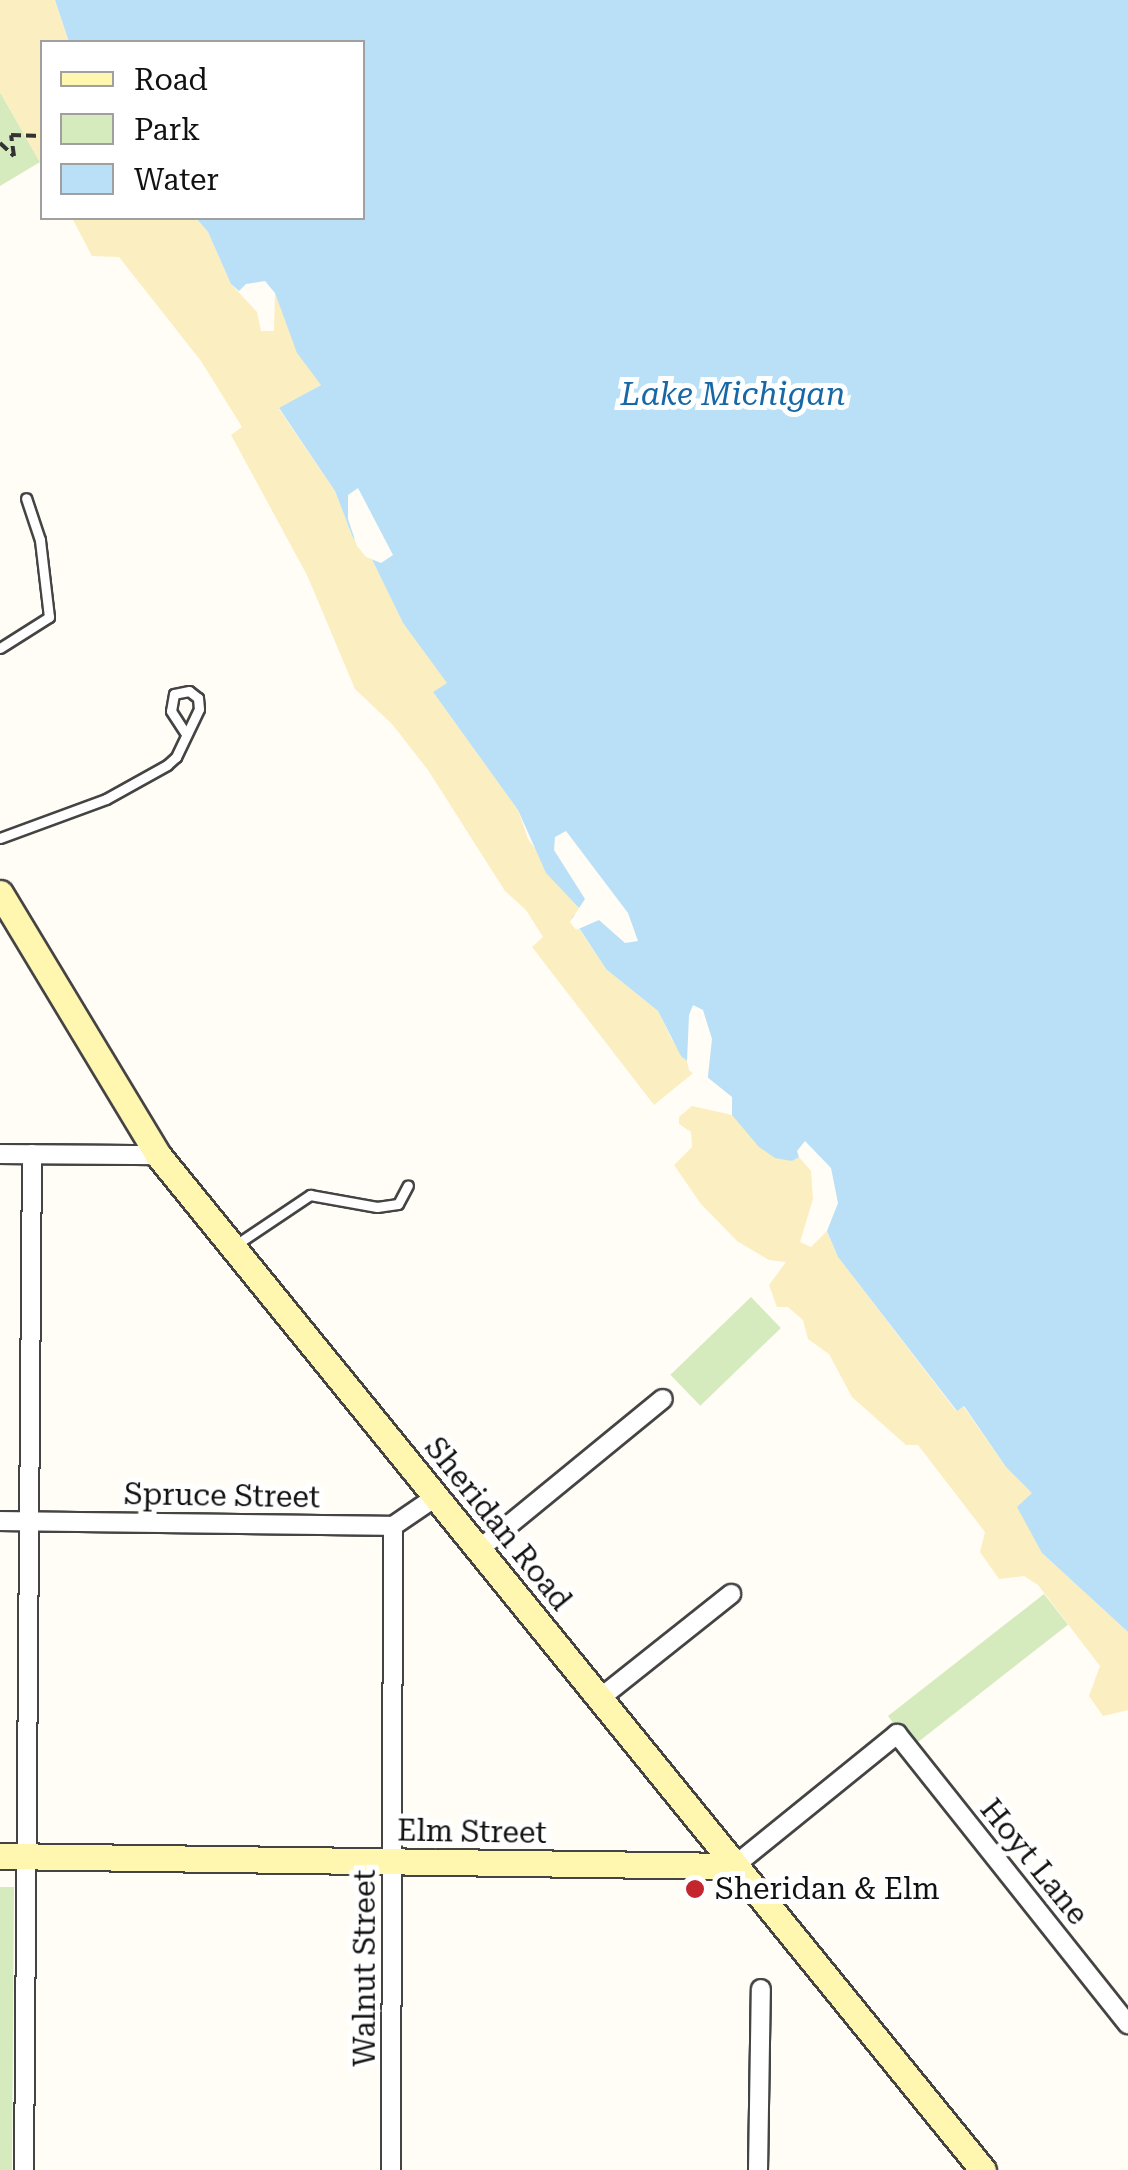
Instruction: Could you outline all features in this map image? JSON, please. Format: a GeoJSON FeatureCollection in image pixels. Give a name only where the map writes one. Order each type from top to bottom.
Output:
{"type":"FeatureCollection","features":[{"type":"Feature","properties":{"kind":"street","name":"Sheridan Road"},"geometry":{"type":"LineString","coordinates":[[0,893],[158,1156],[984,2170]]}},
{"type":"Feature","properties":{"kind":"street"},"geometry":{"type":"LineString","coordinates":[[0,1154],[158,1156]]}},
{"type":"Feature","properties":{"kind":"street"},"geometry":{"type":"LineString","coordinates":[[24,2170],[13,1856],[31,1522],[32,1154]]}},
{"type":"Feature","properties":{"kind":"street"},"geometry":{"type":"LineString","coordinates":[[478,1550],[662,1400]]}},
{"type":"Feature","properties":{"kind":"street"},"geometry":{"type":"LineString","coordinates":[[393,1526],[434,1498]]}},
{"type":"Feature","properties":{"kind":"street","name":"Spruce Street"},"geometry":{"type":"LineString","coordinates":[[0,1521],[393,1526]]}},
{"type":"Feature","properties":{"kind":"street","name":"Walnut Street"},"geometry":{"type":"LineString","coordinates":[[390,2170],[393,1526]]}},
{"type":"Feature","properties":{"kind":"street"},"geometry":{"type":"LineString","coordinates":[[600,1698],[731,1594]]}},
{"type":"Feature","properties":{"kind":"street","name":"Hoyt Lane"},"geometry":{"type":"LineString","coordinates":[[734,1866],[896,1734],[1128,2024]]}},
{"type":"Feature","properties":{"kind":"street","name":"Elm Street"},"geometry":{"type":"LineString","coordinates":[[13,1856],[734,1866]]}},
{"type":"Feature","properties":{"kind":"street"},"geometry":{"type":"LineString","coordinates":[[758,2170],[761,1989]]}},
{"type":"Feature","properties":{"kind":"lane"},"geometry":{"type":"LineString","coordinates":[[0,648],[50,617],[40,540],[26,498]]}},
{"type":"Feature","properties":{"kind":"lane"},"geometry":{"type":"LineString","coordinates":[[0,838],[106,799],[176,758],[200,709],[198,698],[188,691],[174,694],[171,711],[186,734]]}},
{"type":"Feature","properties":{"kind":"lane"},"geometry":{"type":"LineString","coordinates":[[232,1248],[310,1195],[377,1208],[398,1204],[408,1185]]}},
{"type":"Feature","properties":{"kind":"path"},"geometry":{"type":"LineString","coordinates":[[0,143],[14,156],[11,135],[40,136]]}},
{"type":"Feature","properties":{"kind":"green space"},"geometry":{"type":"Polygon","coordinates":[[[0,92],[40,162],[0,186],[0,92]]]}},
{"type":"Feature","properties":{"kind":"green space"},"geometry":{"type":"Polygon","coordinates":[[[751,1297],[781,1328],[700,1406],[670,1375],[751,1297]]]}},
{"type":"Feature","properties":{"kind":"green space"},"geometry":{"type":"Polygon","coordinates":[[[1044,1594],[1068,1625],[912,1747],[888,1716],[1044,1594]]]}},
{"type":"Feature","properties":{"kind":"green space"},"geometry":{"type":"Polygon","coordinates":[[[0,1887],[14,1887],[12,2170],[0,2170],[0,1887]]]}},
{"type":"Feature","properties":{"kind":"sand"},"geometry":{"type":"Polygon","coordinates":[[[0,0],[55,0],[68,40],[40,40],[40,162],[0,92],[0,0]]]}},
{"type":"Feature","properties":{"kind":"sand"},"geometry":{"type":"Polygon","coordinates":[[[73,220],[198,220],[208,232],[231,284],[257,312],[261,331],[274,331],[275,293],[298,353],[322,384],[279,409],[335,491],[353,538],[365,545],[403,623],[448,683],[433,692],[518,810],[528,839],[581,911],[572,918],[606,969],[658,1011],[672,1040],[697,1070],[654,1105],[532,947],[543,937],[526,910],[505,891],[428,770],[392,724],[355,689],[307,575],[231,435],[242,427],[201,361],[119,257],[92,256],[73,220]]]}},
{"type":"Feature","properties":{"kind":"sand"},"geometry":{"type":"Polygon","coordinates":[[[692,1106],[732,1115],[791,1161],[799,1157],[811,1171],[813,1199],[800,1242],[811,1247],[827,1231],[838,1257],[956,1411],[963,1406],[1006,1467],[1033,1493],[1042,1553],[1128,1632],[1128,1710],[1103,1716],[1089,1696],[1100,1666],[1038,1585],[1024,1576],[999,1579],[980,1552],[985,1532],[918,1445],[906,1445],[852,1397],[829,1354],[808,1339],[803,1320],[788,1307],[777,1307],[769,1285],[786,1262],[769,1260],[737,1241],[701,1204],[674,1165],[692,1147],[691,1132],[679,1124],[679,1117],[692,1106]]]}},
{"type":"Feature","properties":{"kind":"water","name":"Lake Michigan"},"geometry":{"type":"Polygon","coordinates":[[[55,0],[1128,0],[1128,1632],[1042,1553],[1017,1507],[1032,1493],[1006,1467],[964,1406],[957,1411],[838,1257],[827,1231],[838,1203],[831,1168],[805,1141],[797,1151],[799,1157],[792,1161],[775,1158],[759,1147],[732,1115],[732,1097],[681,1056],[658,1011],[606,969],[572,917],[581,910],[546,873],[518,810],[433,692],[447,683],[403,623],[365,545],[353,538],[335,491],[279,408],[321,385],[297,353],[275,293],[265,281],[246,284],[239,291],[231,284],[208,232],[198,220],[365,220],[365,40],[68,40],[55,0]]]}},
{"type":"Feature","properties":{"kind":"pier"},"geometry":{"type":"Polygon","coordinates":[[[358,488],[393,555],[381,563],[366,557],[357,546],[348,519],[348,495],[358,488]]]}},
{"type":"Feature","properties":{"kind":"pier"},"geometry":{"type":"Polygon","coordinates":[[[566,831],[628,913],[638,941],[625,943],[599,920],[576,930],[570,922],[585,899],[554,850],[555,837],[566,831]]]}},
{"type":"Feature","properties":{"kind":"pier"},"geometry":{"type":"Polygon","coordinates":[[[693,1005],[703,1010],[712,1039],[707,1085],[689,1070],[687,1062],[693,1005]]]}},
{"type":"Feature","properties":{"kind":"place","name":"Sheridan & Elm"},"geometry":{"type":"Point","coordinates":[695,1889]}}]}
